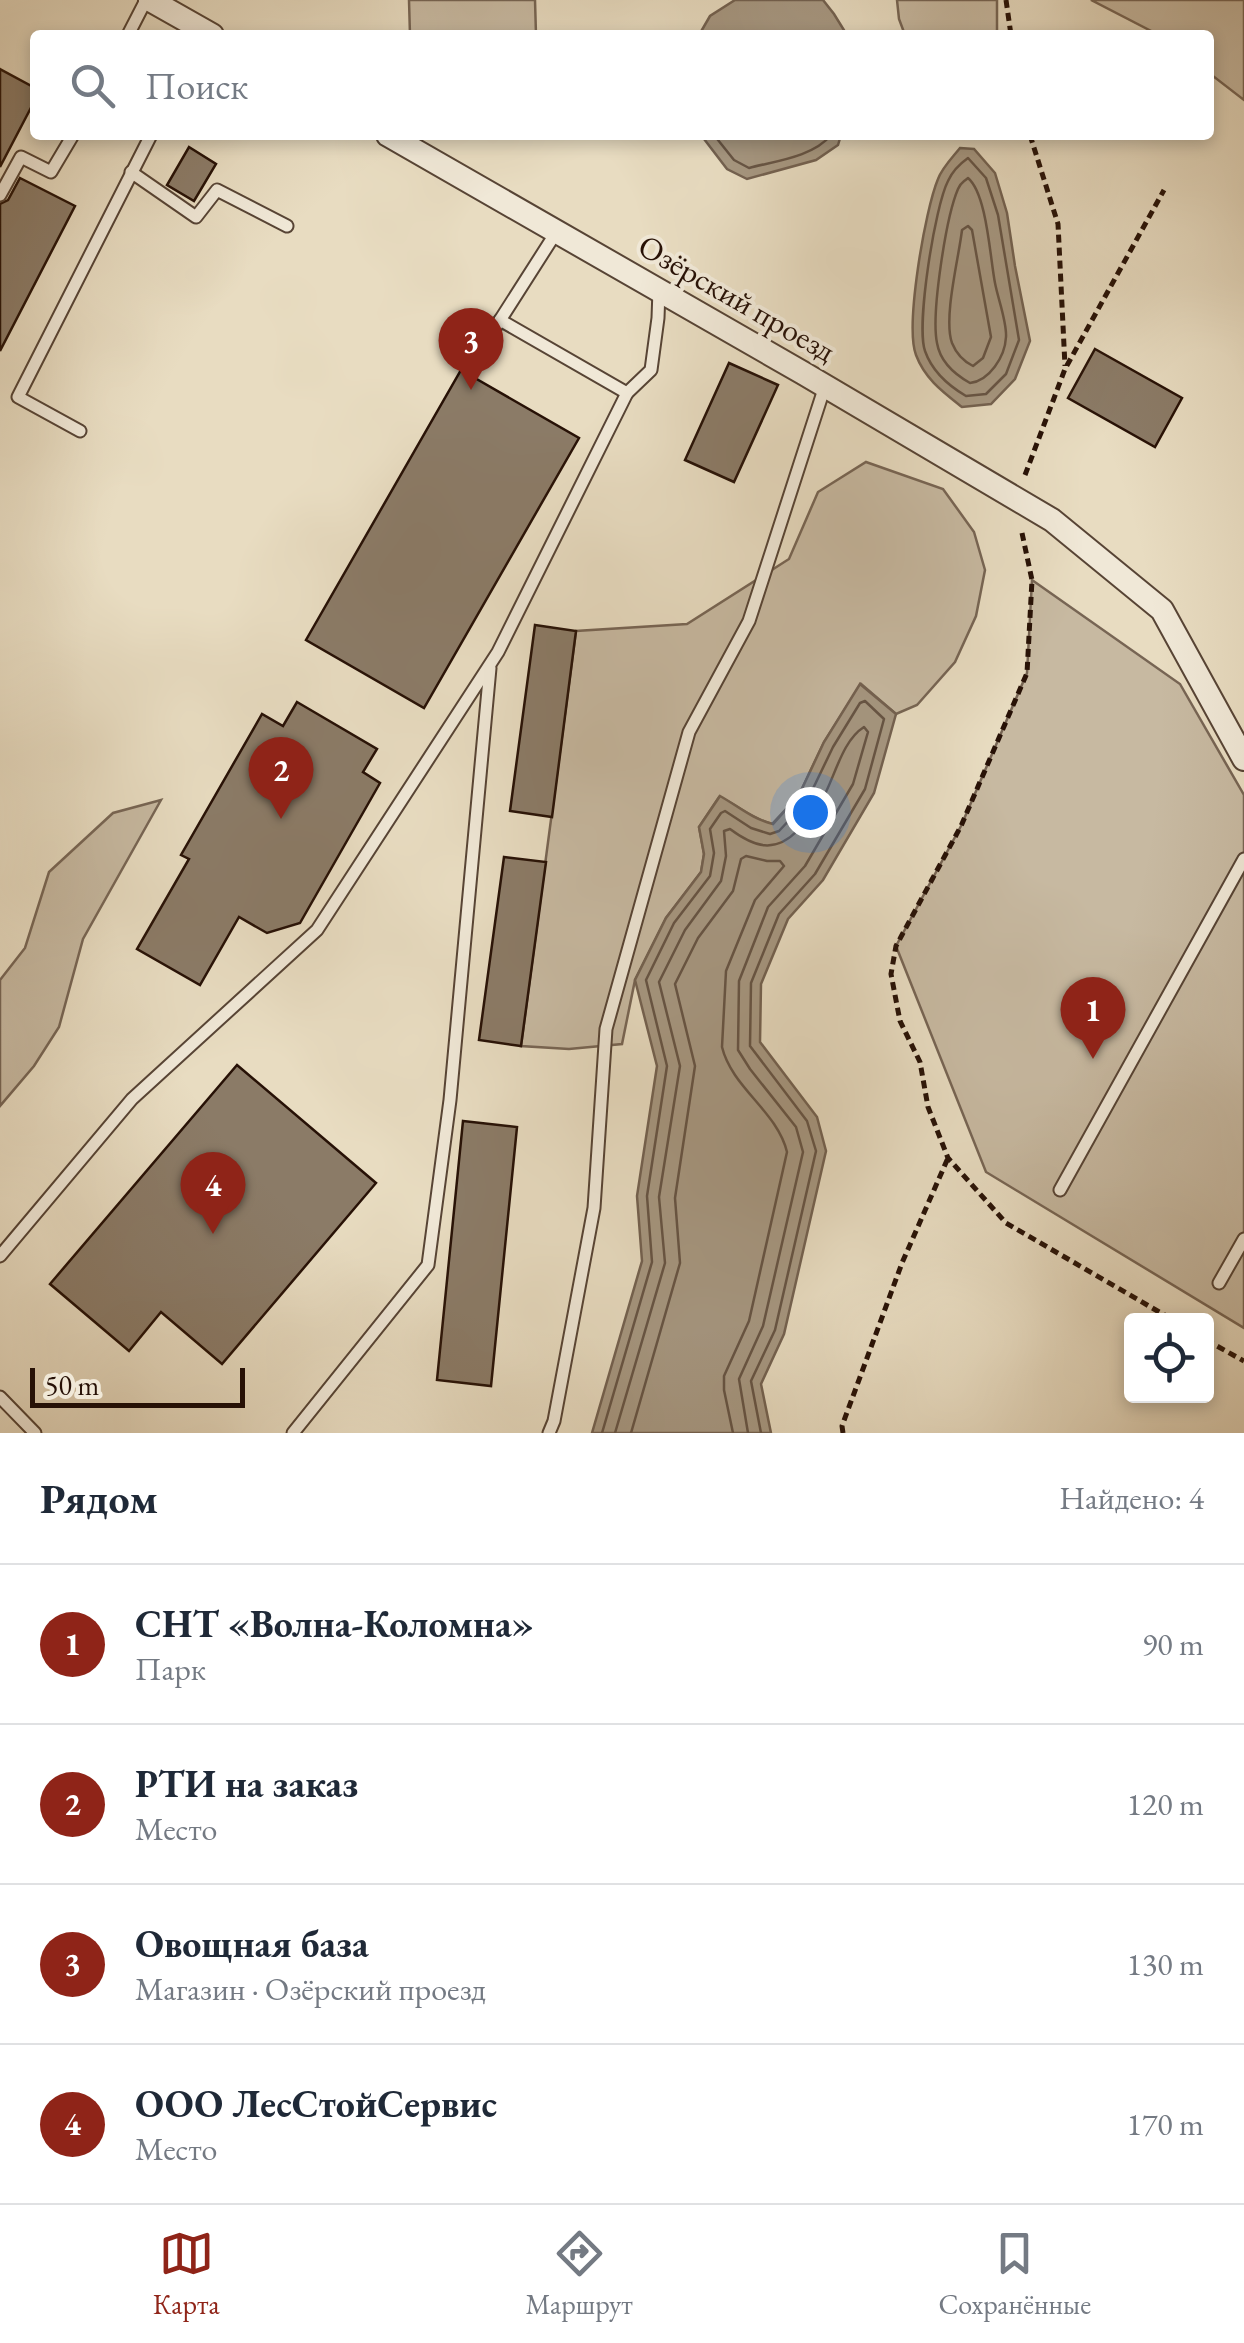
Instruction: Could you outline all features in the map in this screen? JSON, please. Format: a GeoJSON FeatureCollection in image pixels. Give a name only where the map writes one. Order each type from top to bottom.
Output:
{"type":"FeatureCollection","features":[{"type":"Feature","properties":{"kind":"street"},"geometry":{"type":"LineString","coordinates":[[148,0],[201,30]]}},
{"type":"Feature","properties":{"kind":"street","name":"Озёрский проезд"},"geometry":{"type":"LineString","coordinates":[[397,140],[1052,520],[1162,610],[1244,759]]}},
{"type":"Feature","properties":{"kind":"lane"},"geometry":{"type":"LineString","coordinates":[[131,30],[148,0]]}},
{"type":"Feature","properties":{"kind":"lane"},"geometry":{"type":"LineString","coordinates":[[0,195],[22,157],[50,172],[70,140]]}},
{"type":"Feature","properties":{"kind":"lane"},"geometry":{"type":"LineString","coordinates":[[80,431],[18,397],[148,140]]}},
{"type":"Feature","properties":{"kind":"lane"},"geometry":{"type":"LineString","coordinates":[[131,172],[196,217],[217,190],[287,226]]}},
{"type":"Feature","properties":{"kind":"lane"},"geometry":{"type":"LineString","coordinates":[[481,350],[557,231]]}},
{"type":"Feature","properties":{"kind":"lane"},"geometry":{"type":"LineString","coordinates":[[0,1256],[132,1099],[316,930],[490,664],[627,393],[651,370],[659,290]]}},
{"type":"Feature","properties":{"kind":"lane"},"geometry":{"type":"LineString","coordinates":[[500,320],[627,393]]}},
{"type":"Feature","properties":{"kind":"lane"},"geometry":{"type":"LineString","coordinates":[[549,1433],[594,1208],[606,1030],[689,732],[749,622],[825,386]]}},
{"type":"Feature","properties":{"kind":"lane"},"geometry":{"type":"LineString","coordinates":[[293,1433],[428,1265],[450,1100],[490,664]]}},
{"type":"Feature","properties":{"kind":"lane"},"geometry":{"type":"LineString","coordinates":[[1060,1190],[1244,859]]}},
{"type":"Feature","properties":{"kind":"lane"},"geometry":{"type":"LineString","coordinates":[[1219,1283],[1244,1239]]}},
{"type":"Feature","properties":{"kind":"lane"},"geometry":{"type":"LineString","coordinates":[[0,1397],[35,1433]]}},
{"type":"Feature","properties":{"kind":"path"},"geometry":{"type":"LineString","coordinates":[[1006,0],[1010,30]]}},
{"type":"Feature","properties":{"kind":"path"},"geometry":{"type":"LineString","coordinates":[[1032,140],[1058,224],[1065,369]]}},
{"type":"Feature","properties":{"kind":"path"},"geometry":{"type":"LineString","coordinates":[[1161,1313],[1006,1222],[948,1158],[928,1107],[920,1062],[900,1021],[890,974],[896,946],[961,826],[1027,673],[1032,580],[1016,498],[1065,369],[1164,190]]}},
{"type":"Feature","properties":{"kind":"path"},"geometry":{"type":"LineString","coordinates":[[843,1433],[842,1426],[902,1262],[948,1158]]}},
{"type":"Feature","properties":{"kind":"path"},"geometry":{"type":"LineString","coordinates":[[1214,1344],[1244,1361]]}},
{"type":"Feature","properties":{"kind":"shaded area"},"geometry":{"type":"Polygon","coordinates":[[[409,0],[535,0],[536,30],[410,30],[409,0]]]}},
{"type":"Feature","properties":{"kind":"shaded area"},"geometry":{"type":"Polygon","coordinates":[[[897,0],[997,0],[997,30],[903,30],[897,0]]]}},
{"type":"Feature","properties":{"kind":"shaded area"},"geometry":{"type":"Polygon","coordinates":[[[1091,0],[1244,0],[1244,100],[1214,77],[1214,30],[1149,30],[1091,0]]]}},
{"type":"Feature","properties":{"kind":"shaded area"},"geometry":{"type":"Polygon","coordinates":[[[866,462],[943,489],[974,532],[985,570],[976,616],[955,662],[917,705],[896,714],[861,684],[824,742],[799,795],[772,824],[719,797],[699,827],[704,854],[701,872],[666,918],[635,980],[622,1044],[569,1049],[521,1046],[576,631],[687,624],[789,559],[818,492],[866,462]]]}},
{"type":"Feature","properties":{"kind":"shaded area"},"geometry":{"type":"Polygon","coordinates":[[[1032,580],[1180,684],[1244,795],[1244,1328],[986,1172],[896,946],[961,826],[1027,673],[1032,580]]]}},
{"type":"Feature","properties":{"kind":"shaded area"},"geometry":{"type":"Polygon","coordinates":[[[161,800],[83,939],[59,1027],[34,1066],[0,1106],[0,980],[25,948],[49,872],[113,813],[161,800]]]}},
{"type":"Feature","properties":{"kind":"water"},"geometry":{"type":"Polygon","coordinates":[[[735,0],[823,0],[844,30],[702,30],[710,16],[735,0]]]}},
{"type":"Feature","properties":{"kind":"water"},"geometry":{"type":"Polygon","coordinates":[[[705,140],[840,140],[816,160],[747,179],[727,169],[705,140]]]}},
{"type":"Feature","properties":{"kind":"water"},"geometry":{"type":"Polygon","coordinates":[[[960,148],[974,149],[995,173],[1007,213],[1030,341],[1015,379],[991,404],[962,407],[924,371],[913,340],[918,268],[933,194],[942,171],[960,148]]]}},
{"type":"Feature","properties":{"kind":"water"},"geometry":{"type":"Polygon","coordinates":[[[860,684],[896,714],[874,793],[823,880],[788,919],[761,984],[760,1042],[817,1117],[826,1151],[784,1334],[761,1384],[771,1433],[592,1433],[642,1261],[637,1196],[657,1066],[635,980],[666,918],[701,872],[704,854],[699,827],[720,796],[773,824],[799,795],[824,742],[860,684]]]}},
{"type":"Feature","properties":{"kind":"building"},"geometry":{"type":"Polygon","coordinates":[[[0,69],[30,85],[30,110],[0,167],[0,69]]]}},
{"type":"Feature","properties":{"kind":"building"},"geometry":{"type":"Polygon","coordinates":[[[189,147],[216,164],[194,201],[167,185],[189,147]]]}},
{"type":"Feature","properties":{"kind":"building"},"geometry":{"type":"Polygon","coordinates":[[[20,178],[75,206],[0,351],[0,204],[8,200],[20,178]]]}},
{"type":"Feature","properties":{"kind":"building"},"geometry":{"type":"Polygon","coordinates":[[[1095,349],[1182,398],[1155,447],[1068,398],[1095,349]]]}},
{"type":"Feature","properties":{"kind":"building"},"geometry":{"type":"Polygon","coordinates":[[[729,363],[778,385],[734,482],[685,460],[729,363]]]}},
{"type":"Feature","properties":{"kind":"building"},"geometry":{"type":"Polygon","coordinates":[[[461,370],[579,438],[424,708],[306,640],[461,370]]]}},
{"type":"Feature","properties":{"kind":"building"},"geometry":{"type":"Polygon","coordinates":[[[535,625],[576,631],[552,817],[510,811],[535,625]]]}},
{"type":"Feature","properties":{"kind":"building"},"geometry":{"type":"Polygon","coordinates":[[[297,702],[377,749],[363,772],[380,783],[300,923],[267,933],[239,917],[200,985],[137,949],[189,859],[181,855],[262,714],[283,726],[297,702]]]}},
{"type":"Feature","properties":{"kind":"building"},"geometry":{"type":"Polygon","coordinates":[[[504,857],[546,862],[521,1046],[479,1040],[504,857]]]}},
{"type":"Feature","properties":{"kind":"building"},"geometry":{"type":"Polygon","coordinates":[[[237,1065],[376,1183],[222,1364],[161,1312],[129,1351],[50,1284],[237,1065]]]}},
{"type":"Feature","properties":{"kind":"building"},"geometry":{"type":"Polygon","coordinates":[[[463,1121],[517,1127],[491,1386],[437,1380],[463,1121]]]}},
{"type":"Feature","properties":{"kind":"place","name":"Овощная база"},"geometry":{"type":"Point","coordinates":[471,390]}},
{"type":"Feature","properties":{"kind":"place","name":"РТИ на заказ"},"geometry":{"type":"Point","coordinates":[281,819]}},
{"type":"Feature","properties":{"kind":"place","name":"СНТ «Волна-Коломна»"},"geometry":{"type":"Point","coordinates":[1093,1059]}},
{"type":"Feature","properties":{"kind":"place","name":"ООО ЛесСтойСервис"},"geometry":{"type":"Point","coordinates":[213,1234]}}]}
